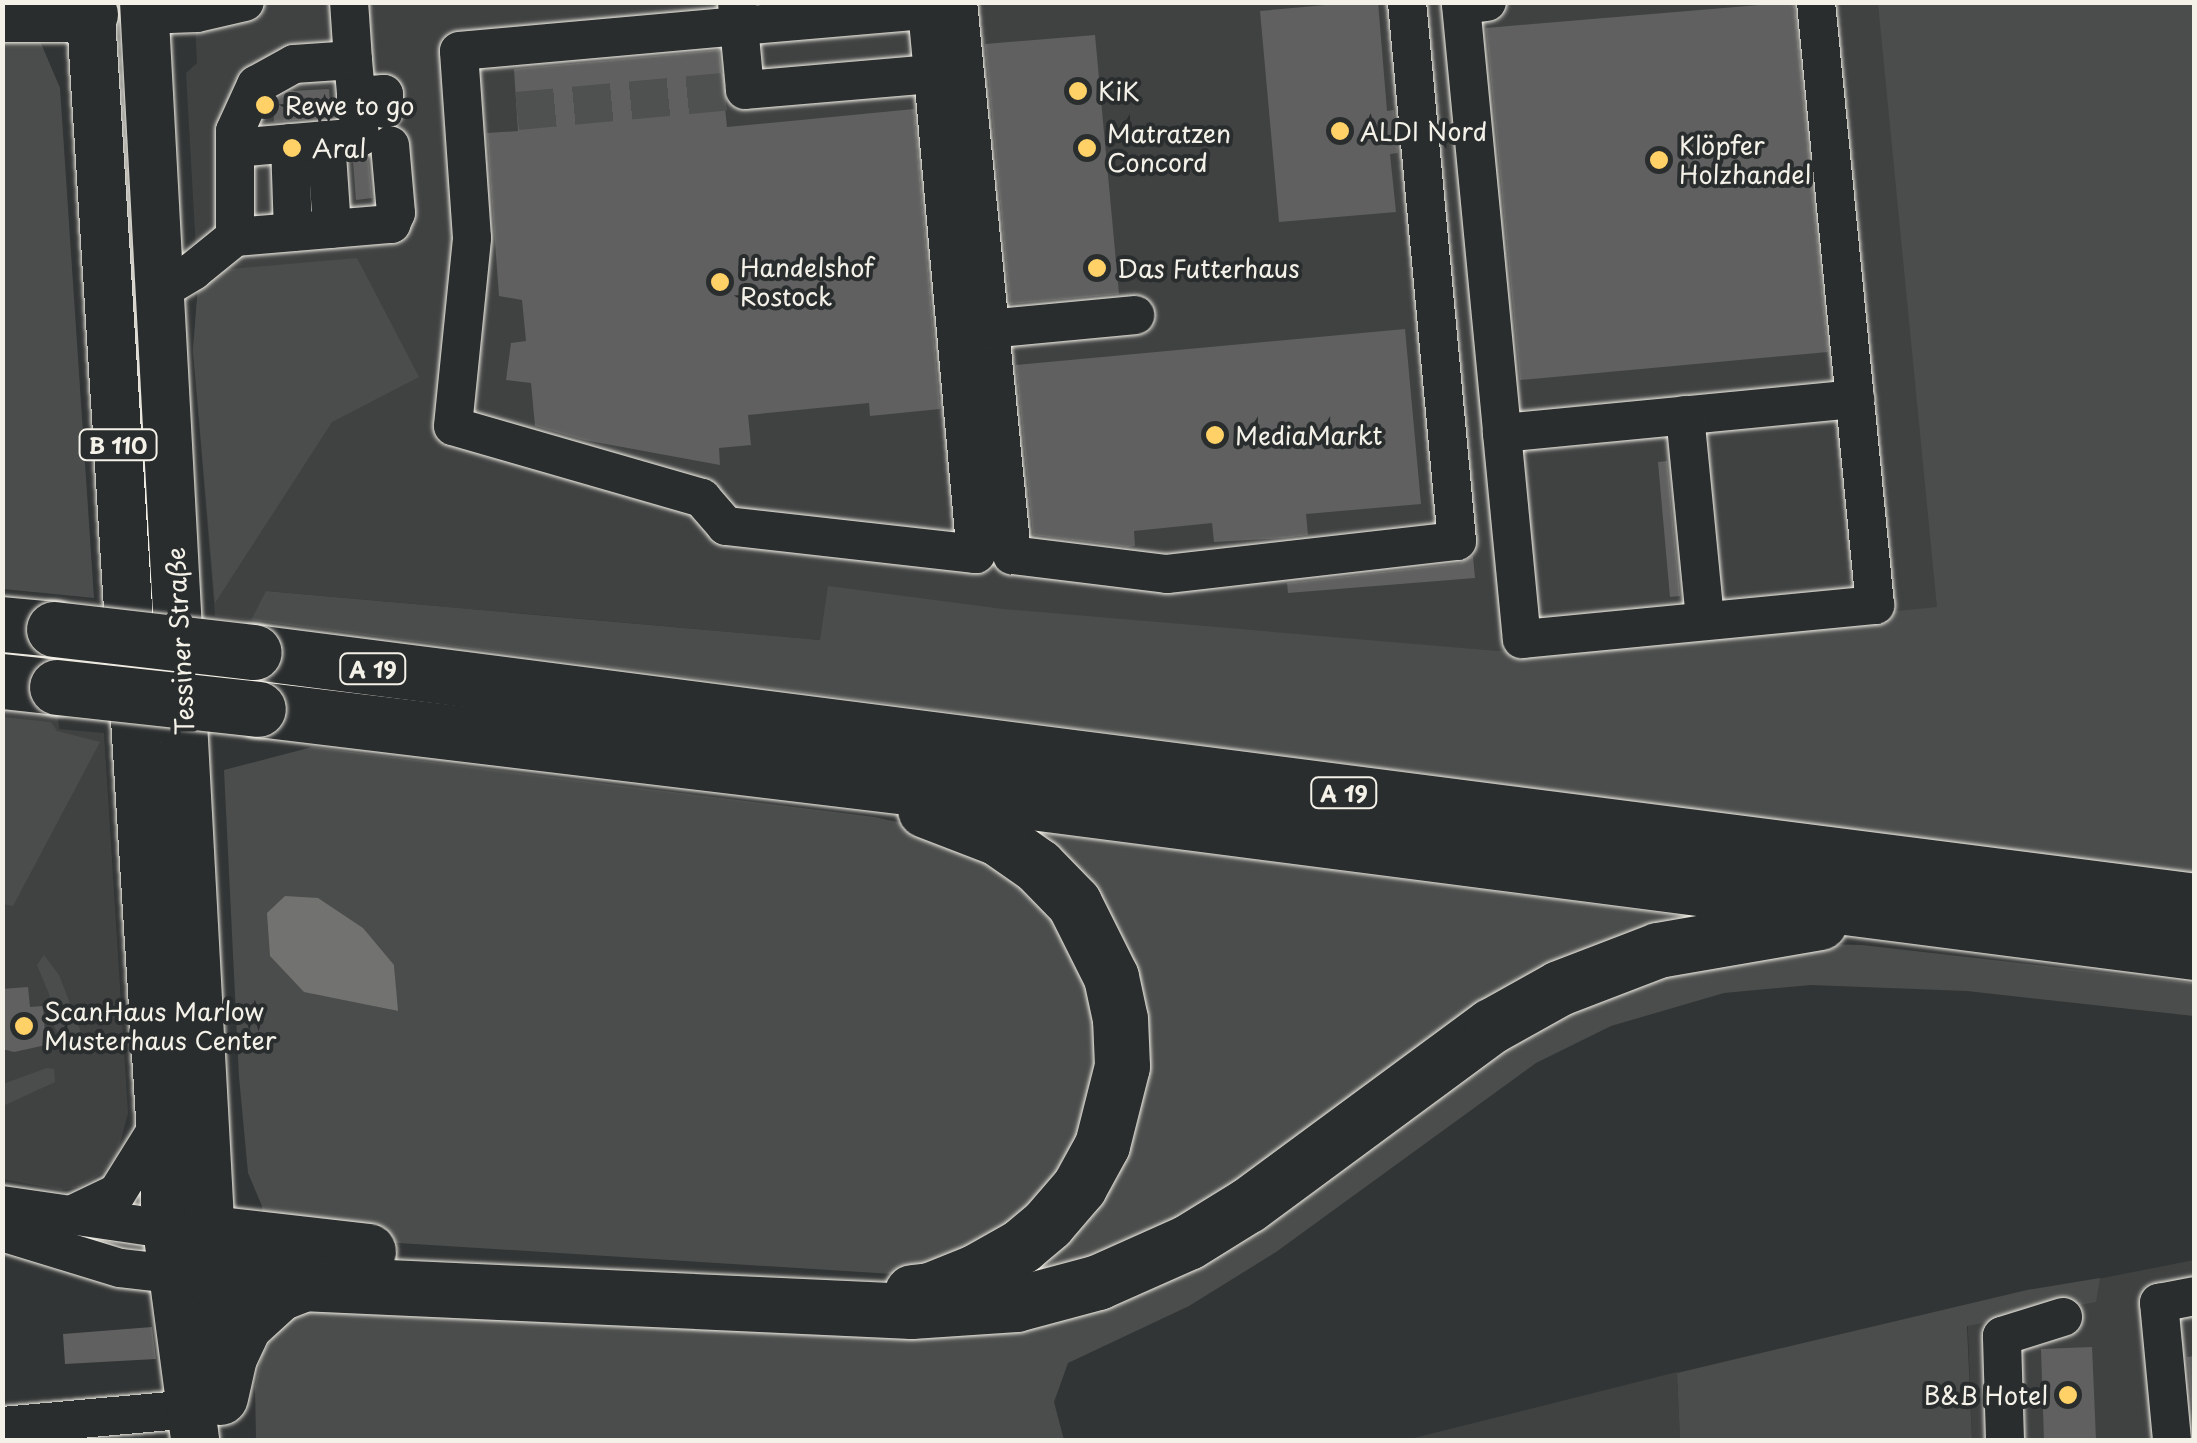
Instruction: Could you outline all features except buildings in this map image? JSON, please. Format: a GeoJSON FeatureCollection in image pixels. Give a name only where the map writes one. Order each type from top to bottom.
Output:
{"type":"FeatureCollection","features":[{"type":"Feature","properties":{"kind":"highway"},"geometry":{"type":"LineString","coordinates":[[2,14],[117,8]]}},
{"type":"Feature","properties":{"kind":"highway","name":"A 19"},"geometry":{"type":"LineString","coordinates":[[28,626],[2194,901]]}},
{"type":"Feature","properties":{"kind":"highway","name":"A 19"},"geometry":{"type":"LineString","coordinates":[[2,681],[858,782],[2194,952]]}},
{"type":"Feature","properties":{"kind":"highway"},"geometry":{"type":"LineString","coordinates":[[191,1254],[481,1263],[899,1293],[930,1290],[977,1272],[1021,1246],[1079,1187],[1107,1130],[1122,1066],[1120,1019],[1112,977],[1074,903],[1038,866],[998,838],[858,782]]}},
{"type":"Feature","properties":{"kind":"highway"},"geometry":{"type":"LineString","coordinates":[[191,1254],[310,1281],[910,1311],[1016,1304],[1098,1282],[1188,1242],[1248,1205],[1491,1026],[1559,988],[1658,950],[1882,913]]}},
{"type":"Feature","properties":{"kind":"highway"},"geometry":{"type":"LineString","coordinates":[[207,1422],[244,1325],[279,1292],[310,1281]]}},
{"type":"Feature","properties":{"kind":"main road","name":"Tessiner Straße"},"geometry":{"type":"LineString","coordinates":[[117,8],[160,291],[191,1254]]}},
{"type":"Feature","properties":{"kind":"main road","name":"Tessiner Straße"},"geometry":{"type":"LineString","coordinates":[[117,8],[160,1124],[191,1254]]}},
{"type":"Feature","properties":{"kind":"main road","name":"B 110"},"geometry":{"type":"LineString","coordinates":[[191,1254],[207,1422]]}},
{"type":"Feature","properties":{"kind":"street"},"geometry":{"type":"LineString","coordinates":[[117,8],[197,13],[244,2]]}},
{"type":"Feature","properties":{"kind":"street"},"geometry":{"type":"LineString","coordinates":[[349,2],[354,218]]}},
{"type":"Feature","properties":{"kind":"street"},"geometry":{"type":"LineString","coordinates":[[937,5],[988,329],[1012,554],[1167,574],[1457,542],[1422,222],[1408,2]]}},
{"type":"Feature","properties":{"kind":"street"},"geometry":{"type":"LineString","coordinates":[[1487,2],[1461,5],[1522,639],[1875,605],[1816,2]]}},
{"type":"Feature","properties":{"kind":"street"},"geometry":{"type":"LineString","coordinates":[[937,5],[933,74],[976,554],[726,526],[702,498],[453,426],[472,238],[459,51],[738,14],[937,5]]}},
{"type":"Feature","properties":{"kind":"street"},"geometry":{"type":"LineString","coordinates":[[738,14],[745,90],[933,74]]}},
{"type":"Feature","properties":{"kind":"street"},"geometry":{"type":"LineString","coordinates":[[160,291],[193,272],[234,237],[293,232],[354,218],[390,224],[396,213],[353,123],[294,64],[256,85],[235,130],[234,237]]}},
{"type":"Feature","properties":{"kind":"street"},"geometry":{"type":"LineString","coordinates":[[234,148],[353,123]]}},
{"type":"Feature","properties":{"kind":"street"},"geometry":{"type":"LineString","coordinates":[[293,232],[353,123]]}},
{"type":"Feature","properties":{"kind":"street"},"geometry":{"type":"LineString","coordinates":[[988,329],[1135,316]]}},
{"type":"Feature","properties":{"kind":"street"},"geometry":{"type":"LineString","coordinates":[[1502,432],[1855,398]]}},
{"type":"Feature","properties":{"kind":"street"},"geometry":{"type":"LineString","coordinates":[[1685,415],[1706,620]]}},
{"type":"Feature","properties":{"kind":"street"},"geometry":{"type":"LineString","coordinates":[[68,1217],[116,1192],[160,1124]]}},
{"type":"Feature","properties":{"kind":"street"},"geometry":{"type":"LineString","coordinates":[[2,1206],[68,1217],[191,1254]]}},
{"type":"Feature","properties":{"kind":"street"},"geometry":{"type":"LineString","coordinates":[[2,1232],[120,1268],[191,1254]]}},
{"type":"Feature","properties":{"kind":"street"},"geometry":{"type":"LineString","coordinates":[[2172,1440],[2159,1303],[2194,1296]]}},
{"type":"Feature","properties":{"kind":"street"},"geometry":{"type":"LineString","coordinates":[[2005,1440],[2002,1336],[2063,1317]]}},
{"type":"Feature","properties":{"kind":"street"},"geometry":{"type":"LineString","coordinates":[[2,1426],[207,1422]]}},
{"type":"Feature","properties":{"kind":"shaded area"},"geometry":{"type":"Polygon","coordinates":[[[194,2],[2194,3],[2194,794],[820,640],[267,591],[251,620],[215,616],[193,350],[198,286],[186,73],[197,63],[194,2]]]}},
{"type":"Feature","properties":{"kind":"shaded area"},"geometry":{"type":"Polygon","coordinates":[[[1878,3],[2194,3],[2194,875],[251,620],[266,591],[820,640],[828,586],[1003,609],[1497,651],[1937,607],[1878,3]]]}},
{"type":"Feature","properties":{"kind":"shaded area"},"geometry":{"type":"Polygon","coordinates":[[[2,38],[40,41],[60,88],[94,598],[3,589],[2,38]]]}},
{"type":"Feature","properties":{"kind":"shaded area"},"geometry":{"type":"Polygon","coordinates":[[[357,258],[419,377],[332,422],[215,603],[193,350],[198,286],[219,270],[357,258]]]}},
{"type":"Feature","properties":{"kind":"shaded area"},"geometry":{"type":"Polygon","coordinates":[[[2,707],[58,712],[59,729],[104,733],[128,1113],[117,1155],[102,1173],[79,1187],[61,1190],[3,1179],[2,707]]]}},
{"type":"Feature","properties":{"kind":"shaded area"},"geometry":{"type":"Polygon","coordinates":[[[2,717],[51,722],[57,731],[100,742],[13,906],[3,904],[2,717]]]}},
{"type":"Feature","properties":{"kind":"shaded area"},"geometry":{"type":"Polygon","coordinates":[[[312,747],[874,817],[949,833],[1056,900],[1110,1048],[1049,1205],[925,1276],[351,1240],[262,1226],[262,1206],[248,1173],[239,1077],[224,770],[312,747]],[[394,965],[340,998],[397,1011],[394,965]]]}},
{"type":"Feature","properties":{"kind":"shaded area"},"geometry":{"type":"Polygon","coordinates":[[[1006,828],[1746,924],[1706,928],[1171,1238],[963,1290],[995,1275],[1136,1062],[1006,828]]]}},
{"type":"Feature","properties":{"kind":"shaded area"},"geometry":{"type":"Polygon","coordinates":[[[285,896],[318,898],[363,928],[394,965],[398,1011],[304,992],[270,956],[267,913],[285,896]]]}},
{"type":"Feature","properties":{"kind":"shaded area"},"geometry":{"type":"Polygon","coordinates":[[[1787,943],[1862,945],[2194,983],[2194,1016],[1967,991],[1811,985],[1724,993],[1611,1026],[1536,1063],[1276,1252],[1189,1306],[1068,1363],[1054,1402],[1064,1440],[256,1440],[255,1387],[262,1354],[298,1300],[1051,1308],[1586,986],[1787,943]]]}},
{"type":"Feature","properties":{"kind":"shaded area"},"geometry":{"type":"Polygon","coordinates":[[[44,955],[59,975],[81,1032],[77,1049],[65,1046],[55,1028],[49,994],[37,965],[44,955]]]}},
{"type":"Feature","properties":{"kind":"shaded area"},"geometry":{"type":"Polygon","coordinates":[[[54,1069],[55,1082],[3,1106],[3,1084],[54,1069]]]}},
{"type":"Feature","properties":{"kind":"shaded area"},"geometry":{"type":"Polygon","coordinates":[[[2194,1260],[2194,1440],[1972,1440],[1967,1305],[2194,1260]]]}},
{"type":"Feature","properties":{"kind":"shaded area"},"geometry":{"type":"Polygon","coordinates":[[[2100,1278],[2096,1302],[1967,1326],[1972,1440],[1680,1440],[1677,1373],[2027,1290],[2100,1278]]]}},
{"type":"Feature","properties":{"kind":"shaded area"},"geometry":{"type":"Polygon","coordinates":[[[1677,1372],[1680,1440],[1406,1440],[1677,1372]]]}},
{"type":"Feature","properties":{"kind":"tunnel"},"geometry":{"type":"LineString","coordinates":[[517,111],[745,90]]}},
{"type":"Feature","properties":{"kind":"place","name":"KiK"},"geometry":{"type":"Point","coordinates":[1078,91]}},
{"type":"Feature","properties":{"kind":"place","name":"Rewe to go"},"geometry":{"type":"Point","coordinates":[265,105]}},
{"type":"Feature","properties":{"kind":"place","name":"ALDI Nord"},"geometry":{"type":"Point","coordinates":[1340,131]}},
{"type":"Feature","properties":{"kind":"place","name":"Aral"},"geometry":{"type":"Point","coordinates":[292,148]}},
{"type":"Feature","properties":{"kind":"place","name":"Matratzen Concord"},"geometry":{"type":"Point","coordinates":[1087,148]}},
{"type":"Feature","properties":{"kind":"place","name":"Klöpfer Holzhandel"},"geometry":{"type":"Point","coordinates":[1659,160]}},
{"type":"Feature","properties":{"kind":"place","name":"Das Futterhaus"},"geometry":{"type":"Point","coordinates":[1097,268]}},
{"type":"Feature","properties":{"kind":"place","name":"Handelshof Rostock"},"geometry":{"type":"Point","coordinates":[720,282]}},
{"type":"Feature","properties":{"kind":"place","name":"MediaMarkt"},"geometry":{"type":"Point","coordinates":[1215,435]}},
{"type":"Feature","properties":{"kind":"place","name":"ScanHaus Marlow Musterhaus Center"},"geometry":{"type":"Point","coordinates":[24,1026]}},
{"type":"Feature","properties":{"kind":"place","name":"B&B Hotel"},"geometry":{"type":"Point","coordinates":[2068,1395]}}]}
